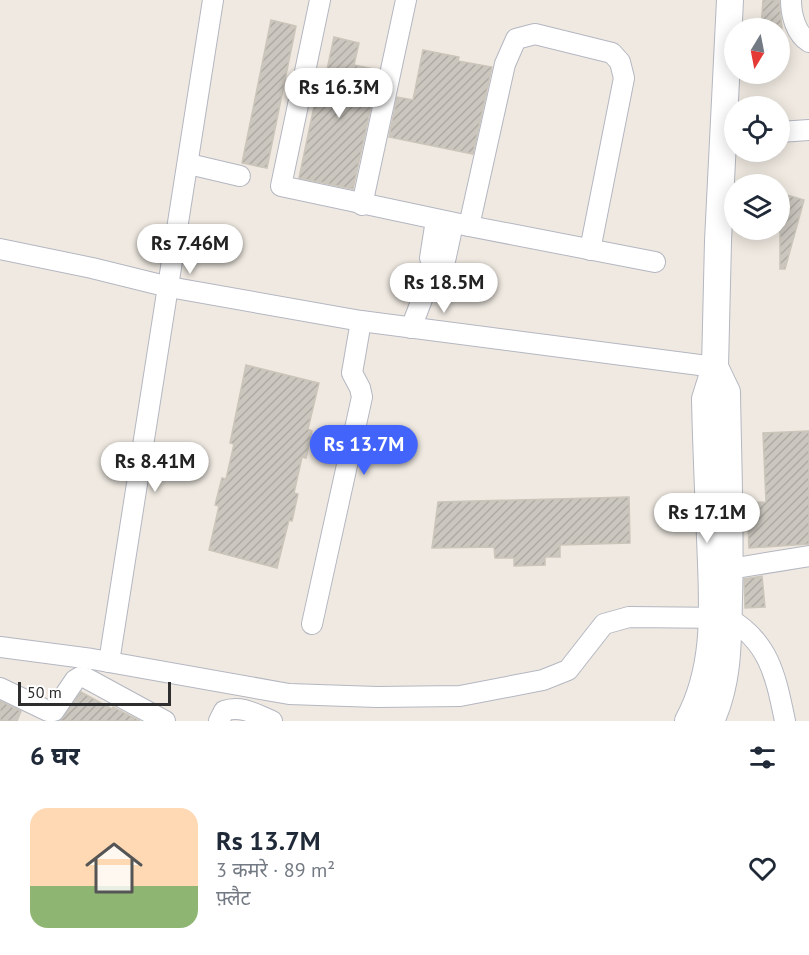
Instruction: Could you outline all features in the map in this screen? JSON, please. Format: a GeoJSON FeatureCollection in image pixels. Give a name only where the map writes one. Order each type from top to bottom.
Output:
{"type":"FeatureCollection","features":[{"type":"Feature","properties":{"kind":"street"},"geometry":{"type":"LineString","coordinates":[[109,662],[213,0]]}},
{"type":"Feature","properties":{"kind":"street"},"geometry":{"type":"LineString","coordinates":[[320,0],[281,186],[362,205],[655,262]]}},
{"type":"Feature","properties":{"kind":"street"},"geometry":{"type":"LineString","coordinates":[[362,205],[406,0]]}},
{"type":"Feature","properties":{"kind":"street"},"geometry":{"type":"LineString","coordinates":[[729,96],[730,0]]}},
{"type":"Feature","properties":{"kind":"street"},"geometry":{"type":"LineString","coordinates":[[791,0],[791,9],[799,33],[809,42]]}},
{"type":"Feature","properties":{"kind":"street"},"geometry":{"type":"LineString","coordinates":[[411,328],[426,289],[436,271],[445,261],[453,223],[505,64],[516,39],[536,34],[612,53],[620,62],[624,78],[590,250]]}},
{"type":"Feature","properties":{"kind":"street"},"geometry":{"type":"LineString","coordinates":[[790,131],[809,129]]}},
{"type":"Feature","properties":{"kind":"street"},"geometry":{"type":"LineString","coordinates":[[711,721],[722,689],[727,662],[720,618],[705,399],[715,367],[718,241],[726,162]]}},
{"type":"Feature","properties":{"kind":"street"},"geometry":{"type":"LineString","coordinates":[[189,164],[240,176]]}},
{"type":"Feature","properties":{"kind":"street"},"geometry":{"type":"LineString","coordinates":[[0,249],[169,287],[361,321],[715,367]]}},
{"type":"Feature","properties":{"kind":"street"},"geometry":{"type":"LineString","coordinates":[[312,624],[362,397],[352,373],[361,321]]}},
{"type":"Feature","properties":{"kind":"street"},"geometry":{"type":"LineString","coordinates":[[688,721],[701,692],[709,665],[730,569],[726,392],[715,367]]}},
{"type":"Feature","properties":{"kind":"street"},"geometry":{"type":"LineString","coordinates":[[730,569],[809,556]]}},
{"type":"Feature","properties":{"kind":"street"},"geometry":{"type":"LineString","coordinates":[[0,647],[109,662],[289,694],[377,697],[460,696],[543,680],[568,670],[604,624],[629,617],[720,618],[740,625],[765,654],[774,672],[785,721]]}},
{"type":"Feature","properties":{"kind":"street"},"geometry":{"type":"LineString","coordinates":[[0,688],[48,711],[51,716],[75,680],[80,677],[86,678],[165,721]]}},
{"type":"Feature","properties":{"kind":"street"},"geometry":{"type":"LineString","coordinates":[[219,721],[224,711],[237,708],[272,721]]}},
{"type":"Feature","properties":{"kind":"building"},"geometry":{"type":"Polygon","coordinates":[[[763,0],[779,0],[781,18],[762,18],[763,0]]]}},
{"type":"Feature","properties":{"kind":"building"},"geometry":{"type":"Polygon","coordinates":[[[271,20],[296,26],[267,168],[242,163],[271,20]]]}},
{"type":"Feature","properties":{"kind":"building"},"geometry":{"type":"Polygon","coordinates":[[[334,37],[359,43],[354,65],[379,70],[353,189],[299,178],[320,78],[325,79],[334,37]]]}},
{"type":"Feature","properties":{"kind":"building"},"geometry":{"type":"Polygon","coordinates":[[[423,50],[459,57],[458,61],[492,67],[473,154],[389,137],[397,97],[413,100],[423,50]]]}},
{"type":"Feature","properties":{"kind":"building"},"geometry":{"type":"Polygon","coordinates":[[[790,196],[804,200],[785,269],[780,269],[780,240],[790,240],[790,196]]]}},
{"type":"Feature","properties":{"kind":"building"},"geometry":{"type":"Polygon","coordinates":[[[246,365],[319,383],[308,429],[312,431],[306,458],[302,457],[294,493],[298,494],[292,521],[289,520],[277,568],[209,550],[219,506],[215,505],[222,478],[226,479],[234,444],[230,443],[246,365]]]}},
{"type":"Feature","properties":{"kind":"building"},"geometry":{"type":"Polygon","coordinates":[[[809,431],[809,544],[749,548],[747,503],[766,502],[763,433],[809,431]]]}},
{"type":"Feature","properties":{"kind":"building"},"geometry":{"type":"Polygon","coordinates":[[[629,497],[630,543],[560,545],[560,557],[545,557],[545,565],[514,566],[514,558],[495,558],[494,547],[432,548],[438,502],[629,497]]]}},
{"type":"Feature","properties":{"kind":"building"},"geometry":{"type":"Polygon","coordinates":[[[762,576],[765,607],[745,608],[744,579],[762,576]]]}},
{"type":"Feature","properties":{"kind":"building"},"geometry":{"type":"Polygon","coordinates":[[[81,692],[112,709],[113,707],[140,721],[60,721],[81,692]]]}},
{"type":"Feature","properties":{"kind":"building"},"geometry":{"type":"Polygon","coordinates":[[[0,701],[21,711],[17,721],[0,721],[0,701]]]}}]}
